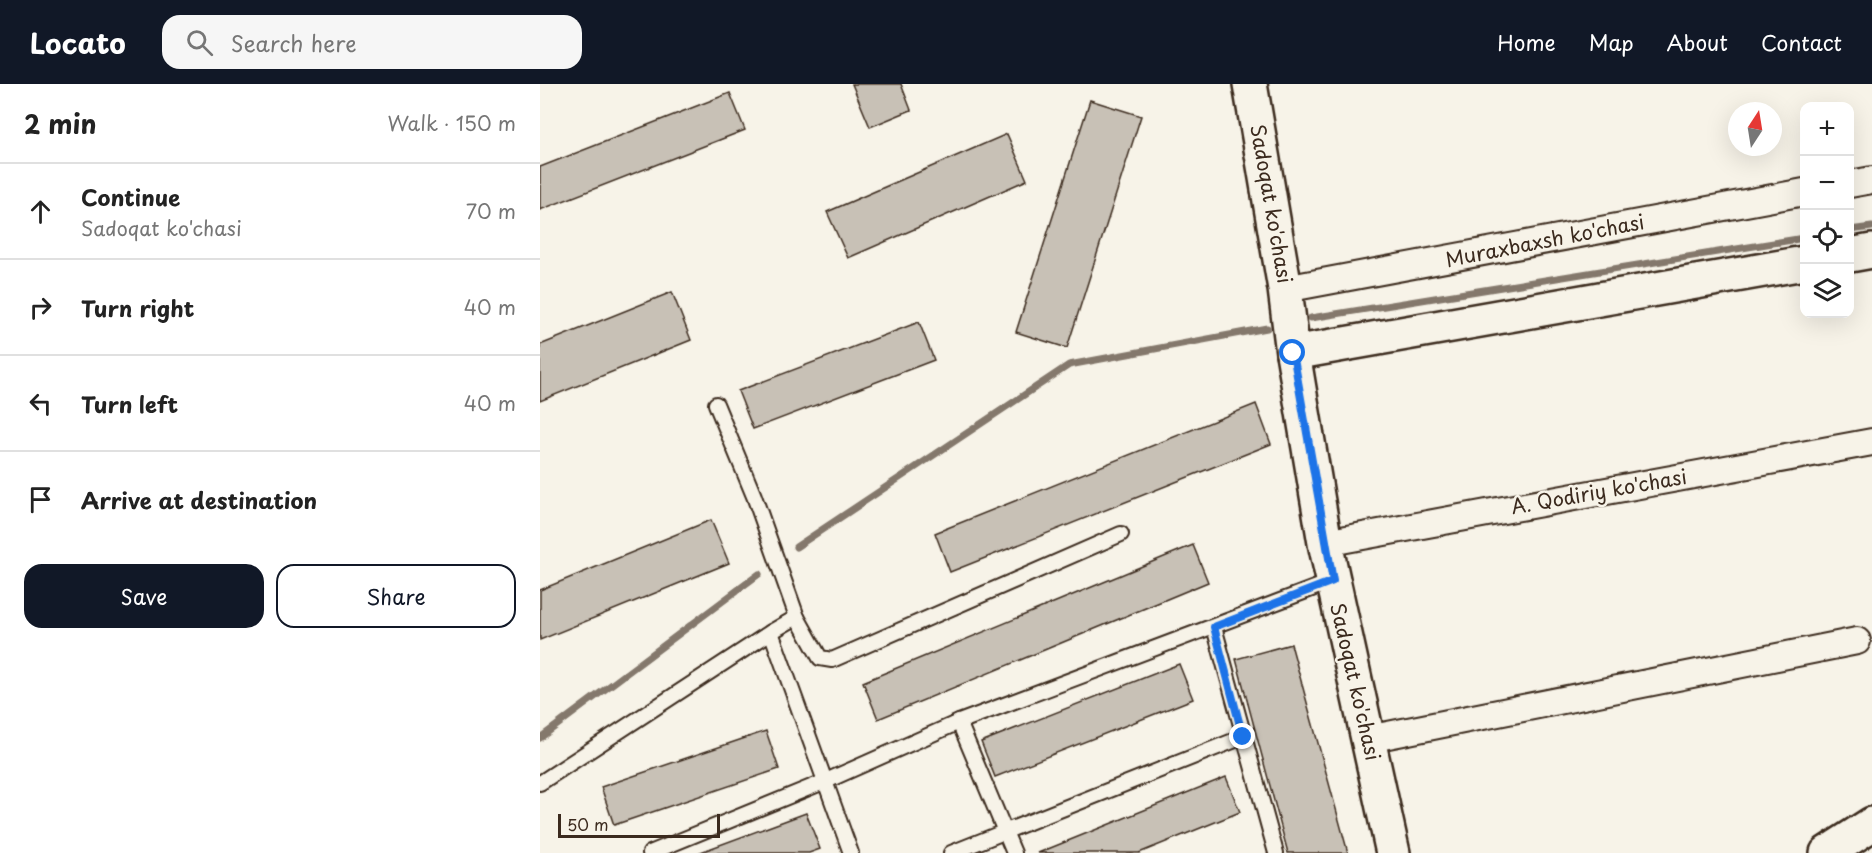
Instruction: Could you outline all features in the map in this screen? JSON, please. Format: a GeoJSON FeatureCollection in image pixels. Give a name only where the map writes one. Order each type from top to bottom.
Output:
{"type":"FeatureCollection","features":[{"type":"Feature","properties":{"kind":"street","name":"Sadoqat ko'chasi"},"geometry":{"type":"LineString","coordinates":[[1250,84],[1325,543],[1393,853]]}},
{"type":"Feature","properties":{"kind":"street"},"geometry":{"type":"LineString","coordinates":[[1854,183],[1872,180]]}},
{"type":"Feature","properties":{"kind":"street","name":"Muraxbaxsh ko'chasi"},"geometry":{"type":"LineString","coordinates":[[1285,289],[1800,193]]}},
{"type":"Feature","properties":{"kind":"street"},"geometry":{"type":"LineString","coordinates":[[1854,254],[1872,251]]}},
{"type":"Feature","properties":{"kind":"street"},"geometry":{"type":"LineString","coordinates":[[1293,353],[1800,264]]}},
{"type":"Feature","properties":{"kind":"street","name":"A. Qodiriy ko'chasi"},"geometry":{"type":"LineString","coordinates":[[1325,543],[1872,442]]}},
{"type":"Feature","properties":{"kind":"street"},"geometry":{"type":"LineString","coordinates":[[1368,739],[1857,641]]}},
{"type":"Feature","properties":{"kind":"street"},"geometry":{"type":"LineString","coordinates":[[1827,853],[1872,824]]}},
{"type":"Feature","properties":{"kind":"lane"},"geometry":{"type":"LineString","coordinates":[[716,404],[754,496],[798,617],[820,658],[832,660],[1120,534]]}},
{"type":"Feature","properties":{"kind":"lane"},"geometry":{"type":"LineString","coordinates":[[650,853],[826,781],[959,722],[1333,581]]}},
{"type":"Feature","properties":{"kind":"lane"},"geometry":{"type":"LineString","coordinates":[[540,783],[771,632],[798,617]]}},
{"type":"Feature","properties":{"kind":"lane"},"geometry":{"type":"LineString","coordinates":[[1214,627],[1276,853]]}},
{"type":"Feature","properties":{"kind":"lane"},"geometry":{"type":"LineString","coordinates":[[771,632],[851,853]]}},
{"type":"Feature","properties":{"kind":"lane"},"geometry":{"type":"LineString","coordinates":[[959,722],[1014,853]]}},
{"type":"Feature","properties":{"kind":"lane"},"geometry":{"type":"LineString","coordinates":[[951,853],[1243,737]]}},
{"type":"Feature","properties":{"kind":"building"},"geometry":{"type":"Polygon","coordinates":[[[852,84],[901,84],[911,110],[870,127],[852,84]]]}},
{"type":"Feature","properties":{"kind":"building"},"geometry":{"type":"Polygon","coordinates":[[[730,93],[745,130],[540,210],[540,167],[730,93]]]}},
{"type":"Feature","properties":{"kind":"building"},"geometry":{"type":"Polygon","coordinates":[[[1090,100],[1141,116],[1067,348],[1016,332],[1090,100]]]}},
{"type":"Feature","properties":{"kind":"building"},"geometry":{"type":"Polygon","coordinates":[[[1007,134],[1027,180],[848,258],[827,212],[1007,134]]]}},
{"type":"Feature","properties":{"kind":"building"},"geometry":{"type":"Polygon","coordinates":[[[672,292],[691,340],[540,401],[540,345],[672,292]]]}},
{"type":"Feature","properties":{"kind":"building"},"geometry":{"type":"Polygon","coordinates":[[[919,322],[934,360],[753,429],[738,391],[919,322]]]}},
{"type":"Feature","properties":{"kind":"building"},"geometry":{"type":"Polygon","coordinates":[[[1256,404],[1271,444],[950,572],[935,533],[1256,404]]]}},
{"type":"Feature","properties":{"kind":"building"},"geometry":{"type":"Polygon","coordinates":[[[711,520],[729,563],[540,640],[540,590],[711,520]]]}},
{"type":"Feature","properties":{"kind":"building"},"geometry":{"type":"Polygon","coordinates":[[[1193,545],[1208,582],[878,719],[863,682],[1193,545]]]}},
{"type":"Feature","properties":{"kind":"building"},"geometry":{"type":"Polygon","coordinates":[[[1291,644],[1348,853],[1288,853],[1236,659],[1291,644]]]}},
{"type":"Feature","properties":{"kind":"building"},"geometry":{"type":"Polygon","coordinates":[[[1179,664],[1193,699],[995,777],[981,742],[1179,664]]]}},
{"type":"Feature","properties":{"kind":"building"},"geometry":{"type":"Polygon","coordinates":[[[766,731],[779,769],[614,825],[601,787],[766,731]]]}},
{"type":"Feature","properties":{"kind":"building"},"geometry":{"type":"Polygon","coordinates":[[[1226,777],[1240,812],[1139,853],[1038,853],[1226,777]]]}},
{"type":"Feature","properties":{"kind":"building"},"geometry":{"type":"Polygon","coordinates":[[[806,813],[820,849],[809,853],[698,853],[806,813]]]}},
{"type":"Feature","properties":{"kind":"waterway"},"geometry":{"type":"LineString","coordinates":[[1854,229],[1872,227]]}},
{"type":"Feature","properties":{"kind":"waterway"},"geometry":{"type":"LineString","coordinates":[[1311,318],[1800,239]]}},
{"type":"Feature","properties":{"kind":"waterway"},"geometry":{"type":"LineString","coordinates":[[796,547],[1069,365],[1267,328]]}},
{"type":"Feature","properties":{"kind":"waterway"},"geometry":{"type":"LineString","coordinates":[[540,738],[759,574]]}},
{"type":"Feature","properties":{"kind":"route"},"geometry":{"type":"LineString","coordinates":[[1243,737],[1214,627],[1333,581],[1293,353]]}}]}
